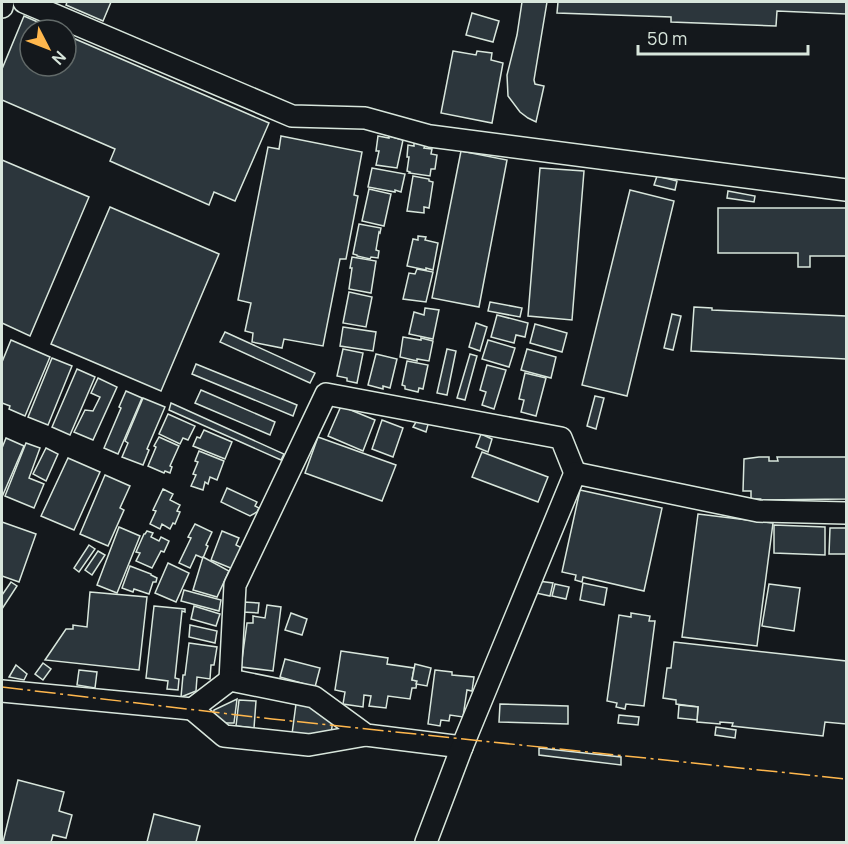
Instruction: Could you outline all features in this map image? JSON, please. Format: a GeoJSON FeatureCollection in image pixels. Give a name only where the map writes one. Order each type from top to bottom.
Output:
{"type":"FeatureCollection","features":[{"type":"Feature","properties":{"kind":"street"},"geometry":{"type":"LineString","coordinates":[[2,7],[3,2]]}},
{"type":"Feature","properties":{"kind":"street"},"geometry":{"type":"LineString","coordinates":[[24,2],[292,116],[365,118],[430,136],[846,190]]}},
{"type":"Feature","properties":{"kind":"street"},"geometry":{"type":"LineString","coordinates":[[230,680],[235,585],[326,394],[561,438],[575,473],[462,747],[426,843]]}},
{"type":"Feature","properties":{"kind":"street"},"geometry":{"type":"LineString","coordinates":[[575,473],[758,511],[846,513]]}},
{"type":"Feature","properties":{"kind":"street"},"geometry":{"type":"LineString","coordinates":[[192,709],[230,680],[314,697],[366,735]]}},
{"type":"Feature","properties":{"kind":"street"},"geometry":{"type":"LineString","coordinates":[[2,691],[192,709],[224,736],[309,745],[366,735],[462,747]]}},
{"type":"Feature","properties":{"kind":"building"},"geometry":{"type":"Polygon","coordinates":[[[67,2],[111,2],[103,21],[66,5],[67,2]]]}},
{"type":"Feature","properties":{"kind":"building"},"geometry":{"type":"Polygon","coordinates":[[[522,2],[547,2],[534,80],[535,84],[544,86],[536,122],[520,112],[508,96],[507,75],[522,2]]]}},
{"type":"Feature","properties":{"kind":"building"},"geometry":{"type":"Polygon","coordinates":[[[558,2],[846,2],[846,14],[777,11],[776,26],[671,22],[671,17],[557,13],[558,2]]]}},
{"type":"Feature","properties":{"kind":"building"},"geometry":{"type":"Polygon","coordinates":[[[472,13],[499,21],[493,42],[466,35],[472,13]]]}},
{"type":"Feature","properties":{"kind":"building"},"geometry":{"type":"Polygon","coordinates":[[[18,30],[18,78],[78,78],[78,40],[269,123],[235,201],[214,192],[209,205],[110,161],[115,149],[2,100],[2,69],[18,30]]]}},
{"type":"Feature","properties":{"kind":"building"},"geometry":{"type":"Polygon","coordinates":[[[453,51],[476,55],[477,51],[492,53],[491,60],[503,63],[492,123],[441,113],[453,51]]]}},
{"type":"Feature","properties":{"kind":"building"},"geometry":{"type":"Polygon","coordinates":[[[281,136],[362,152],[354,195],[358,196],[346,259],[340,259],[323,346],[284,339],[282,348],[252,342],[253,333],[245,331],[251,303],[238,300],[268,147],[279,149],[281,136]]]}},
{"type":"Feature","properties":{"kind":"building"},"geometry":{"type":"Polygon","coordinates":[[[378,136],[403,140],[397,168],[376,165],[379,151],[376,151],[378,136]]]}},
{"type":"Feature","properties":{"kind":"building"},"geometry":{"type":"Polygon","coordinates":[[[414,143],[425,145],[424,148],[432,149],[431,154],[437,155],[435,169],[431,169],[430,176],[407,171],[408,145],[414,146],[414,143]]]}},
{"type":"Feature","properties":{"kind":"building"},"geometry":{"type":"Polygon","coordinates":[[[461,151],[507,160],[479,307],[432,298],[461,151]]]}},
{"type":"Feature","properties":{"kind":"building"},"geometry":{"type":"Polygon","coordinates":[[[2,160],[89,197],[30,336],[2,323],[2,160]]]}},
{"type":"Feature","properties":{"kind":"building"},"geometry":{"type":"Polygon","coordinates":[[[372,168],[405,174],[401,192],[368,187],[372,168]]]}},
{"type":"Feature","properties":{"kind":"building"},"geometry":{"type":"Polygon","coordinates":[[[540,168],[584,171],[572,320],[528,316],[540,168]]]}},
{"type":"Feature","properties":{"kind":"building"},"geometry":{"type":"Polygon","coordinates":[[[413,176],[433,182],[429,208],[424,207],[424,213],[407,211],[413,176]]]}},
{"type":"Feature","properties":{"kind":"building"},"geometry":{"type":"Polygon","coordinates":[[[657,176],[677,181],[675,190],[654,185],[657,176]]]}},
{"type":"Feature","properties":{"kind":"building"},"geometry":{"type":"Polygon","coordinates":[[[369,189],[391,194],[384,226],[362,221],[369,189]]]}},
{"type":"Feature","properties":{"kind":"building"},"geometry":{"type":"Polygon","coordinates":[[[630,190],[674,201],[627,396],[582,385],[630,190]]]}},
{"type":"Feature","properties":{"kind":"building"},"geometry":{"type":"Polygon","coordinates":[[[728,191],[755,196],[754,202],[727,198],[728,191]]]}},
{"type":"Feature","properties":{"kind":"building"},"geometry":{"type":"Polygon","coordinates":[[[110,207],[219,254],[161,391],[51,344],[110,207]]]}},
{"type":"Feature","properties":{"kind":"building"},"geometry":{"type":"Polygon","coordinates":[[[718,208],[846,208],[846,256],[810,256],[810,267],[798,267],[798,253],[718,253],[718,208]]]}},
{"type":"Feature","properties":{"kind":"building"},"geometry":{"type":"Polygon","coordinates":[[[359,224],[381,228],[376,250],[379,251],[378,258],[371,257],[370,259],[353,254],[359,224]]]}},
{"type":"Feature","properties":{"kind":"building"},"geometry":{"type":"Polygon","coordinates":[[[418,236],[438,243],[433,270],[407,266],[413,239],[418,240],[418,236]]]}},
{"type":"Feature","properties":{"kind":"building"},"geometry":{"type":"Polygon","coordinates":[[[352,257],[376,261],[371,293],[349,289],[352,257]]]}},
{"type":"Feature","properties":{"kind":"building"},"geometry":{"type":"Polygon","coordinates":[[[417,269],[433,272],[426,302],[403,299],[409,273],[415,274],[417,269]]]}},
{"type":"Feature","properties":{"kind":"building"},"geometry":{"type":"Polygon","coordinates":[[[349,292],[372,297],[366,327],[343,323],[349,292]]]}},
{"type":"Feature","properties":{"kind":"building"},"geometry":{"type":"Polygon","coordinates":[[[490,302],[522,308],[520,317],[488,311],[490,302]]]}},
{"type":"Feature","properties":{"kind":"building"},"geometry":{"type":"Polygon","coordinates":[[[694,307],[712,308],[712,310],[846,316],[846,359],[691,351],[694,307]]]}},
{"type":"Feature","properties":{"kind":"building"},"geometry":{"type":"Polygon","coordinates":[[[425,308],[439,310],[433,339],[409,334],[414,312],[424,315],[425,308]]]}},
{"type":"Feature","properties":{"kind":"building"},"geometry":{"type":"Polygon","coordinates":[[[672,314],[681,316],[673,350],[664,348],[672,314]]]}},
{"type":"Feature","properties":{"kind":"building"},"geometry":{"type":"Polygon","coordinates":[[[497,315],[528,323],[525,337],[516,335],[514,343],[491,337],[497,315]]]}},
{"type":"Feature","properties":{"kind":"building"},"geometry":{"type":"Polygon","coordinates":[[[476,323],[487,327],[480,351],[469,347],[476,323]]]}},
{"type":"Feature","properties":{"kind":"building"},"geometry":{"type":"Polygon","coordinates":[[[535,324],[567,333],[562,352],[530,343],[535,324]]]}},
{"type":"Feature","properties":{"kind":"building"},"geometry":{"type":"Polygon","coordinates":[[[343,327],[376,332],[373,351],[340,346],[343,327]]]}},
{"type":"Feature","properties":{"kind":"building"},"geometry":{"type":"Polygon","coordinates":[[[225,332],[315,373],[310,383],[220,342],[225,332]]]}},
{"type":"Feature","properties":{"kind":"building"},"geometry":{"type":"Polygon","coordinates":[[[403,337],[433,341],[429,361],[400,357],[403,337]]]}},
{"type":"Feature","properties":{"kind":"building"},"geometry":{"type":"Polygon","coordinates":[[[11,340],[50,357],[25,416],[2,403],[2,362],[11,340]]]}},
{"type":"Feature","properties":{"kind":"building"},"geometry":{"type":"Polygon","coordinates":[[[488,340],[515,348],[509,367],[482,359],[488,340]]]}},
{"type":"Feature","properties":{"kind":"building"},"geometry":{"type":"Polygon","coordinates":[[[343,349],[363,353],[357,383],[337,376],[343,349]]]}},
{"type":"Feature","properties":{"kind":"building"},"geometry":{"type":"Polygon","coordinates":[[[447,349],[456,351],[447,395],[437,393],[447,349]]]}},
{"type":"Feature","properties":{"kind":"building"},"geometry":{"type":"Polygon","coordinates":[[[527,349],[556,357],[551,378],[521,370],[527,349]]]}},
{"type":"Feature","properties":{"kind":"building"},"geometry":{"type":"Polygon","coordinates":[[[376,354],[397,359],[390,388],[383,386],[383,389],[368,385],[376,354]]]}},
{"type":"Feature","properties":{"kind":"building"},"geometry":{"type":"Polygon","coordinates":[[[470,354],[477,356],[465,400],[457,398],[470,354]]]}},
{"type":"Feature","properties":{"kind":"building"},"geometry":{"type":"Polygon","coordinates":[[[52,358],[72,366],[48,425],[28,417],[52,358]]]}},
{"type":"Feature","properties":{"kind":"building"},"geometry":{"type":"Polygon","coordinates":[[[407,361],[428,365],[423,389],[419,388],[418,392],[405,389],[402,385],[407,361]]]}},
{"type":"Feature","properties":{"kind":"building"},"geometry":{"type":"Polygon","coordinates":[[[196,364],[297,405],[293,416],[192,374],[196,364]]]}},
{"type":"Feature","properties":{"kind":"building"},"geometry":{"type":"Polygon","coordinates":[[[487,365],[506,370],[494,409],[482,405],[486,392],[480,390],[487,365]]]}},
{"type":"Feature","properties":{"kind":"building"},"geometry":{"type":"Polygon","coordinates":[[[77,369],[95,377],[70,435],[52,427],[77,369]]]}},
{"type":"Feature","properties":{"kind":"building"},"geometry":{"type":"Polygon","coordinates":[[[525,373],[546,378],[536,416],[521,412],[524,400],[519,399],[525,373]]]}},
{"type":"Feature","properties":{"kind":"building"},"geometry":{"type":"Polygon","coordinates":[[[98,378],[117,387],[93,440],[74,432],[85,410],[93,411],[100,397],[91,393],[98,378]]]}},
{"type":"Feature","properties":{"kind":"building"},"geometry":{"type":"Polygon","coordinates":[[[201,390],[275,422],[270,435],[195,403],[201,390]]]}},
{"type":"Feature","properties":{"kind":"building"},"geometry":{"type":"Polygon","coordinates":[[[126,391],[142,398],[118,454],[104,448],[126,391]]]}},
{"type":"Feature","properties":{"kind":"building"},"geometry":{"type":"Polygon","coordinates":[[[595,396],[604,398],[596,429],[587,426],[595,396]]]}},
{"type":"Feature","properties":{"kind":"building"},"geometry":{"type":"Polygon","coordinates":[[[143,398],[165,407],[147,449],[149,450],[143,465],[122,457],[128,443],[125,441],[143,398]]]}},
{"type":"Feature","properties":{"kind":"building"},"geometry":{"type":"Polygon","coordinates":[[[171,403],[284,454],[281,460],[169,410],[171,403]]]}},
{"type":"Feature","properties":{"kind":"building"},"geometry":{"type":"Polygon","coordinates":[[[341,406],[375,420],[363,451],[328,436],[341,406]]]}},
{"type":"Feature","properties":{"kind":"building"},"geometry":{"type":"Polygon","coordinates":[[[168,414],[195,426],[188,440],[183,438],[180,444],[159,434],[168,414]]]}},
{"type":"Feature","properties":{"kind":"building"},"geometry":{"type":"Polygon","coordinates":[[[419,417],[429,421],[426,432],[413,427],[419,417]]]}},
{"type":"Feature","properties":{"kind":"building"},"geometry":{"type":"Polygon","coordinates":[[[382,420],[403,428],[393,457],[372,449],[382,420]]]}},
{"type":"Feature","properties":{"kind":"building"},"geometry":{"type":"Polygon","coordinates":[[[204,430],[232,442],[225,459],[193,446],[197,437],[200,438],[204,430]]]}},
{"type":"Feature","properties":{"kind":"building"},"geometry":{"type":"Polygon","coordinates":[[[481,434],[492,439],[488,452],[476,447],[481,434]]]}},
{"type":"Feature","properties":{"kind":"building"},"geometry":{"type":"Polygon","coordinates":[[[159,437],[179,446],[170,466],[172,467],[170,473],[165,471],[164,473],[148,466],[159,437]]]}},
{"type":"Feature","properties":{"kind":"building"},"geometry":{"type":"Polygon","coordinates":[[[318,437],[396,465],[382,501],[305,473],[318,437]]]}},
{"type":"Feature","properties":{"kind":"building"},"geometry":{"type":"Polygon","coordinates":[[[6,438],[24,446],[2,497],[2,448],[6,438]]]}},
{"type":"Feature","properties":{"kind":"building"},"geometry":{"type":"Polygon","coordinates":[[[26,443],[40,448],[29,478],[44,484],[34,508],[5,496],[26,443]]]}},
{"type":"Feature","properties":{"kind":"building"},"geometry":{"type":"Polygon","coordinates":[[[46,448],[58,454],[46,481],[33,474],[46,448]]]}},
{"type":"Feature","properties":{"kind":"building"},"geometry":{"type":"Polygon","coordinates":[[[199,451],[224,461],[217,480],[210,477],[208,484],[205,482],[203,490],[191,486],[196,475],[193,474],[198,462],[195,461],[199,451]]]}},
{"type":"Feature","properties":{"kind":"building"},"geometry":{"type":"Polygon","coordinates":[[[482,452],[548,477],[538,502],[472,477],[482,452]]]}},
{"type":"Feature","properties":{"kind":"building"},"geometry":{"type":"Polygon","coordinates":[[[769,457],[769,461],[778,461],[777,457],[846,457],[846,499],[751,499],[751,491],[743,491],[744,459],[769,457]]]}},
{"type":"Feature","properties":{"kind":"building"},"geometry":{"type":"Polygon","coordinates":[[[68,458],[100,472],[74,530],[41,516],[68,458]]]}},
{"type":"Feature","properties":{"kind":"building"},"geometry":{"type":"Polygon","coordinates":[[[105,475],[130,486],[120,508],[124,510],[108,546],[80,534],[105,475]]]}},
{"type":"Feature","properties":{"kind":"building"},"geometry":{"type":"Polygon","coordinates":[[[227,488],[257,502],[255,506],[259,508],[257,512],[250,516],[221,502],[227,488]]]}},
{"type":"Feature","properties":{"kind":"building"},"geometry":{"type":"Polygon","coordinates":[[[163,489],[173,494],[170,500],[180,505],[175,524],[173,523],[170,529],[162,524],[160,529],[150,524],[156,511],[153,510],[163,489]]]}},
{"type":"Feature","properties":{"kind":"building"},"geometry":{"type":"Polygon","coordinates":[[[580,490],[662,508],[644,591],[583,577],[582,582],[575,580],[576,575],[562,572],[580,490]]]}},
{"type":"Feature","properties":{"kind":"building"},"geometry":{"type":"Polygon","coordinates":[[[698,514],[773,523],[757,646],[682,637],[698,514]]]}},
{"type":"Feature","properties":{"kind":"building"},"geometry":{"type":"Polygon","coordinates":[[[2,522],[36,534],[19,582],[2,576],[2,522]]]}},
{"type":"Feature","properties":{"kind":"building"},"geometry":{"type":"Polygon","coordinates":[[[195,524],[212,532],[203,558],[196,555],[190,568],[179,563],[195,524]]]}},
{"type":"Feature","properties":{"kind":"building"},"geometry":{"type":"Polygon","coordinates":[[[774,525],[825,527],[825,555],[774,553],[774,525]]]}},
{"type":"Feature","properties":{"kind":"building"},"geometry":{"type":"Polygon","coordinates":[[[119,527],[140,536],[117,593],[97,585],[119,527]]]}},
{"type":"Feature","properties":{"kind":"building"},"geometry":{"type":"Polygon","coordinates":[[[830,528],[846,528],[846,554],[829,554],[830,528]]]}},
{"type":"Feature","properties":{"kind":"building"},"geometry":{"type":"Polygon","coordinates":[[[147,531],[153,533],[151,537],[159,541],[161,537],[169,541],[152,568],[136,561],[140,553],[136,552],[147,531]]]}},
{"type":"Feature","properties":{"kind":"building"},"geometry":{"type":"Polygon","coordinates":[[[222,531],[239,538],[236,545],[242,548],[233,569],[211,560],[222,531]]]}},
{"type":"Feature","properties":{"kind":"building"},"geometry":{"type":"Polygon","coordinates":[[[89,545],[95,549],[79,572],[74,568],[89,545]]]}},
{"type":"Feature","properties":{"kind":"building"},"geometry":{"type":"Polygon","coordinates":[[[98,551],[105,555],[92,575],[85,570],[98,551]]]}},
{"type":"Feature","properties":{"kind":"building"},"geometry":{"type":"Polygon","coordinates":[[[203,557],[229,571],[217,597],[193,590],[203,557]]]}},
{"type":"Feature","properties":{"kind":"building"},"geometry":{"type":"Polygon","coordinates":[[[168,563],[189,573],[176,602],[155,593],[168,563]]]}},
{"type":"Feature","properties":{"kind":"building"},"geometry":{"type":"Polygon","coordinates":[[[130,566],[157,578],[149,594],[122,588],[130,566]]]}},
{"type":"Feature","properties":{"kind":"building"},"geometry":{"type":"Polygon","coordinates":[[[538,581],[553,583],[550,596],[536,593],[538,581]]]}},
{"type":"Feature","properties":{"kind":"building"},"geometry":{"type":"Polygon","coordinates":[[[11,582],[17,586],[2,609],[2,595],[11,582]]]}},
{"type":"Feature","properties":{"kind":"building"},"geometry":{"type":"Polygon","coordinates":[[[583,583],[607,588],[604,605],[580,600],[583,583]]]}},
{"type":"Feature","properties":{"kind":"building"},"geometry":{"type":"Polygon","coordinates":[[[555,584],[569,587],[566,599],[552,596],[555,584]]]}},
{"type":"Feature","properties":{"kind":"building"},"geometry":{"type":"Polygon","coordinates":[[[769,584],[800,588],[794,631],[762,626],[769,584]]]}},
{"type":"Feature","properties":{"kind":"building"},"geometry":{"type":"Polygon","coordinates":[[[184,590],[221,600],[219,611],[181,601],[184,590]]]}},
{"type":"Feature","properties":{"kind":"building"},"geometry":{"type":"Polygon","coordinates":[[[90,592],[147,597],[139,670],[45,660],[66,629],[73,629],[73,625],[87,627],[90,592]]]}},
{"type":"Feature","properties":{"kind":"building"},"geometry":{"type":"Polygon","coordinates":[[[244,602],[259,603],[258,613],[243,612],[244,602]]]}},
{"type":"Feature","properties":{"kind":"building"},"geometry":{"type":"Polygon","coordinates":[[[267,605],[281,607],[273,671],[241,667],[247,623],[253,623],[253,616],[265,618],[267,605]]]}},
{"type":"Feature","properties":{"kind":"building"},"geometry":{"type":"Polygon","coordinates":[[[154,606],[185,609],[185,612],[182,611],[175,678],[179,679],[178,690],[167,689],[168,681],[146,678],[154,606]]]}},
{"type":"Feature","properties":{"kind":"building"},"geometry":{"type":"Polygon","coordinates":[[[194,606],[220,614],[216,626],[191,619],[194,606]]]}},
{"type":"Feature","properties":{"kind":"building"},"geometry":{"type":"Polygon","coordinates":[[[291,613],[307,619],[302,635],[285,630],[291,613]]]}},
{"type":"Feature","properties":{"kind":"building"},"geometry":{"type":"Polygon","coordinates":[[[631,613],[650,616],[649,621],[655,621],[644,706],[626,704],[625,709],[616,707],[617,703],[607,701],[619,615],[631,617],[631,613]]]}},
{"type":"Feature","properties":{"kind":"building"},"geometry":{"type":"Polygon","coordinates":[[[190,625],[217,631],[215,643],[189,637],[190,625]]]}},
{"type":"Feature","properties":{"kind":"building"},"geometry":{"type":"Polygon","coordinates":[[[674,642],[846,661],[846,724],[825,722],[823,736],[732,726],[733,723],[697,722],[698,707],[676,704],[676,700],[663,698],[667,668],[671,668],[674,642]]]}},
{"type":"Feature","properties":{"kind":"building"},"geometry":{"type":"Polygon","coordinates":[[[189,643],[217,647],[214,665],[211,665],[210,679],[197,677],[196,691],[181,697],[183,675],[185,675],[189,643]]]}},
{"type":"Feature","properties":{"kind":"building"},"geometry":{"type":"Polygon","coordinates":[[[341,651],[388,658],[387,664],[414,668],[412,680],[417,681],[416,688],[412,688],[410,699],[388,696],[386,708],[369,706],[371,696],[364,695],[363,707],[343,704],[345,692],[335,690],[341,651]]]}},
{"type":"Feature","properties":{"kind":"building"},"geometry":{"type":"Polygon","coordinates":[[[285,659],[320,668],[315,687],[280,677],[285,659]]]}},
{"type":"Feature","properties":{"kind":"building"},"geometry":{"type":"Polygon","coordinates":[[[43,663],[51,669],[43,680],[35,674],[43,663]]]}},
{"type":"Feature","properties":{"kind":"building"},"geometry":{"type":"Polygon","coordinates":[[[415,664],[431,668],[427,686],[416,684],[417,681],[412,680],[415,664]]]}},
{"type":"Feature","properties":{"kind":"building"},"geometry":{"type":"Polygon","coordinates":[[[16,665],[27,674],[24,680],[9,677],[16,665]]]}},
{"type":"Feature","properties":{"kind":"building"},"geometry":{"type":"Polygon","coordinates":[[[79,670],[97,672],[95,688],[77,685],[79,670]]]}},
{"type":"Feature","properties":{"kind":"building"},"geometry":{"type":"Polygon","coordinates":[[[435,670],[452,672],[452,675],[474,677],[472,691],[467,690],[463,717],[450,715],[449,721],[441,720],[440,726],[428,724],[435,670]]]}},
{"type":"Feature","properties":{"kind":"building"},"geometry":{"type":"Polygon","coordinates":[[[237,699],[234,723],[225,723],[213,716],[214,710],[237,699]]]}},
{"type":"Feature","properties":{"kind":"building"},"geometry":{"type":"Polygon","coordinates":[[[239,700],[256,701],[254,728],[236,726],[239,700]]]}},
{"type":"Feature","properties":{"kind":"building"},"geometry":{"type":"Polygon","coordinates":[[[296,704],[315,706],[333,719],[331,734],[292,734],[296,704]]]}},
{"type":"Feature","properties":{"kind":"building"},"geometry":{"type":"Polygon","coordinates":[[[500,704],[568,706],[568,724],[499,722],[500,704]]]}},
{"type":"Feature","properties":{"kind":"building"},"geometry":{"type":"Polygon","coordinates":[[[679,705],[698,707],[697,720],[678,718],[679,705]]]}},
{"type":"Feature","properties":{"kind":"building"},"geometry":{"type":"Polygon","coordinates":[[[619,715],[639,717],[638,725],[618,723],[619,715]]]}},
{"type":"Feature","properties":{"kind":"building"},"geometry":{"type":"Polygon","coordinates":[[[716,727],[736,730],[735,738],[715,735],[716,727]]]}},
{"type":"Feature","properties":{"kind":"building"},"geometry":{"type":"Polygon","coordinates":[[[539,748],[621,757],[621,765],[539,755],[539,748]]]}},
{"type":"Feature","properties":{"kind":"building"},"geometry":{"type":"Polygon","coordinates":[[[18,780],[64,792],[59,811],[72,815],[66,838],[53,835],[51,842],[3,842],[18,780]]]}},
{"type":"Feature","properties":{"kind":"building"},"geometry":{"type":"Polygon","coordinates":[[[154,814],[200,826],[196,842],[147,842],[154,814]]]}},
{"type":"Feature","properties":{"kind":"power"},"geometry":{"type":"LineString","coordinates":[[2,687],[272,719],[846,779]]}}]}
